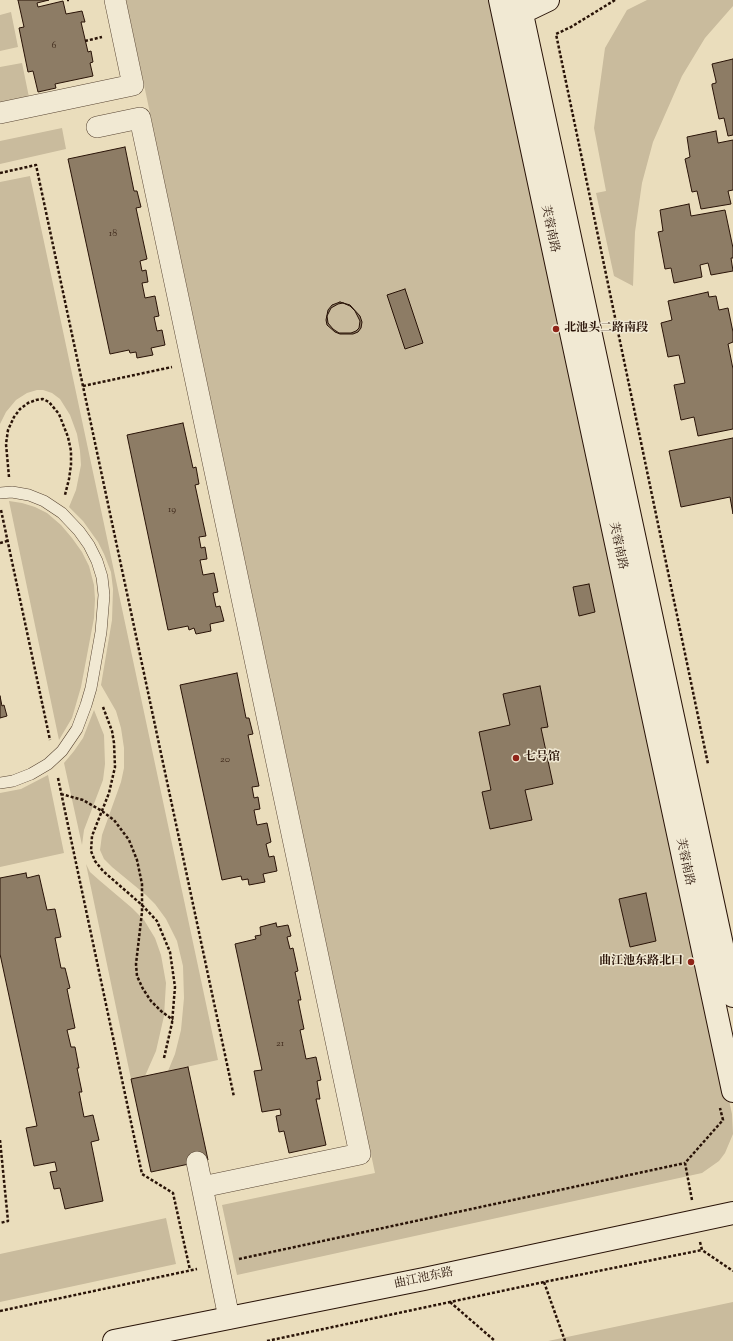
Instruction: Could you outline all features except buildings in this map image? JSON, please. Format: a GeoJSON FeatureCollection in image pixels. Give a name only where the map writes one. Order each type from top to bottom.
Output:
{"type":"FeatureCollection","features":[{"type":"Feature","properties":{"kind":"main road","name":"芙蓉南路"},"geometry":{"type":"LineString","coordinates":[[500,0],[733,1091]]}},
{"type":"Feature","properties":{"kind":"main road"},"geometry":{"type":"LineString","coordinates":[[520,7],[548,0]]}},
{"type":"Feature","properties":{"kind":"main road","name":"芙蓉南路"},"geometry":{"type":"LineString","coordinates":[[520,7],[733,996]]}},
{"type":"Feature","properties":{"kind":"main road","name":"曲江池东路"},"geometry":{"type":"LineString","coordinates":[[114,1341],[424,1280],[733,1213]]}},
{"type":"Feature","properties":{"kind":"street"},"geometry":{"type":"LineString","coordinates":[[0,113],[133,85],[115,0]]}},
{"type":"Feature","properties":{"kind":"street"},"geometry":{"type":"LineString","coordinates":[[97,127],[140,118],[360,1154],[202,1187]]}},
{"type":"Feature","properties":{"kind":"street"},"geometry":{"type":"LineString","coordinates":[[197,1162],[229,1318]]}},
{"type":"Feature","properties":{"kind":"lane"},"geometry":{"type":"LineString","coordinates":[[0,493],[12,492],[28,495],[44,501],[58,510],[79,531],[89,546],[97,561],[102,577],[104,595],[103,613],[91,688],[77,729],[62,751],[48,764],[31,774],[13,781],[0,783]]}},
{"type":"Feature","properties":{"kind":"path"},"geometry":{"type":"LineString","coordinates":[[615,0],[571,27],[556,34],[709,768]]}},
{"type":"Feature","properties":{"kind":"path"},"geometry":{"type":"LineString","coordinates":[[0,173],[36,166],[234,1098]]}},
{"type":"Feature","properties":{"kind":"path"},"geometry":{"type":"LineString","coordinates":[[83,386],[192,362]]}},
{"type":"Feature","properties":{"kind":"path"},"geometry":{"type":"LineString","coordinates":[[12,492],[6,444],[8,430],[14,417],[20,409],[28,403],[43,399],[49,402],[59,414],[68,436],[71,451],[69,479],[58,510]]}},
{"type":"Feature","properties":{"kind":"path"},"geometry":{"type":"LineString","coordinates":[[0,506],[142,1174],[173,1193],[190,1270]]}},
{"type":"Feature","properties":{"kind":"path"},"geometry":{"type":"LineString","coordinates":[[0,543],[8,541]]}},
{"type":"Feature","properties":{"kind":"path"},"geometry":{"type":"LineString","coordinates":[[91,688],[105,711],[112,731],[115,767],[109,793],[92,836],[91,851],[95,862],[112,880],[142,905],[157,921],[170,952],[175,987],[173,1020],[164,1058]]}},
{"type":"Feature","properties":{"kind":"path"},"geometry":{"type":"LineString","coordinates":[[61,794],[83,800],[114,820],[124,832],[134,850],[140,870],[142,905],[136,952],[138,976],[143,989],[151,1001],[173,1020]]}},
{"type":"Feature","properties":{"kind":"path"},"geometry":{"type":"LineString","coordinates":[[0,1140],[8,1221],[0,1223]]}},
{"type":"Feature","properties":{"kind":"path"},"geometry":{"type":"LineString","coordinates":[[0,1311],[685,1162]]}},
{"type":"Feature","properties":{"kind":"path"},"geometry":{"type":"LineString","coordinates":[[268,1341],[702,1250]]}},
{"type":"Feature","properties":{"kind":"path"},"geometry":{"type":"LineString","coordinates":[[544,1282],[565,1341]]}},
{"type":"Feature","properties":{"kind":"path"},"geometry":{"type":"LineString","coordinates":[[450,1302],[495,1341]]}},
{"type":"Feature","properties":{"kind":"shaded area"},"geometry":{"type":"Polygon","coordinates":[[[126,0],[489,0],[732,1114],[733,1134],[725,1153],[719,1161],[702,1173],[237,1275],[222,1205],[375,1173],[126,0]]]}},
{"type":"Feature","properties":{"kind":"shaded area"},"geometry":{"type":"Polygon","coordinates":[[[647,0],[733,0],[733,6],[705,38],[682,76],[653,142],[642,183],[635,232],[633,286],[614,276],[596,193],[606,191],[594,128],[605,48],[627,10],[647,0]]]}},
{"type":"Feature","properties":{"kind":"shaded area"},"geometry":{"type":"Polygon","coordinates":[[[11,12],[18,47],[0,51],[0,15],[11,12]]]}},
{"type":"Feature","properties":{"kind":"shaded area"},"geometry":{"type":"Polygon","coordinates":[[[22,63],[30,102],[0,108],[0,67],[22,63]]]}},
{"type":"Feature","properties":{"kind":"shaded area"},"geometry":{"type":"Polygon","coordinates":[[[62,128],[66,149],[0,164],[0,141],[62,128]]]}},
{"type":"Feature","properties":{"kind":"shaded area"},"geometry":{"type":"Polygon","coordinates":[[[30,176],[218,1060],[168,1071],[175,1054],[181,1030],[184,998],[183,966],[177,941],[166,919],[155,904],[112,867],[104,859],[100,850],[102,835],[121,782],[124,768],[124,748],[121,728],[116,711],[101,685],[112,620],[113,589],[111,572],[98,542],[83,521],[69,507],[76,490],[81,465],[77,434],[70,415],[60,399],[52,393],[43,390],[27,393],[16,400],[6,412],[0,424],[0,182],[30,176]]]}},
{"type":"Feature","properties":{"kind":"shaded area"},"geometry":{"type":"Polygon","coordinates":[[[9,501],[35,507],[47,513],[61,525],[82,552],[89,566],[94,585],[94,618],[81,687],[72,718],[59,740],[9,501]]]}},
{"type":"Feature","properties":{"kind":"shaded area"},"geometry":{"type":"Polygon","coordinates":[[[94,710],[104,735],[105,764],[103,780],[84,830],[82,845],[64,763],[83,738],[94,710]]]}},
{"type":"Feature","properties":{"kind":"shaded area"},"geometry":{"type":"Polygon","coordinates":[[[48,775],[64,853],[0,867],[0,793],[21,789],[48,775]]]}},
{"type":"Feature","properties":{"kind":"shaded area"},"geometry":{"type":"Polygon","coordinates":[[[86,864],[90,872],[144,920],[155,938],[161,955],[166,983],[164,1016],[156,1051],[145,1076],[131,1079],[86,864]]]}},
{"type":"Feature","properties":{"kind":"shaded area"},"geometry":{"type":"Polygon","coordinates":[[[166,1218],[176,1264],[0,1302],[0,1254],[166,1218]]]}},
{"type":"Feature","properties":{"kind":"shaded area"},"geometry":{"type":"Polygon","coordinates":[[[733,1302],[733,1341],[548,1341],[733,1302]]]}},
{"type":"Feature","properties":{"kind":"place","name":"北池头二路南段"},"geometry":{"type":"Point","coordinates":[556,329]}},
{"type":"Feature","properties":{"kind":"place","name":"七号馆"},"geometry":{"type":"Point","coordinates":[516,758]}},
{"type":"Feature","properties":{"kind":"place","name":"曲江池东路北口"},"geometry":{"type":"Point","coordinates":[691,962]}}]}
